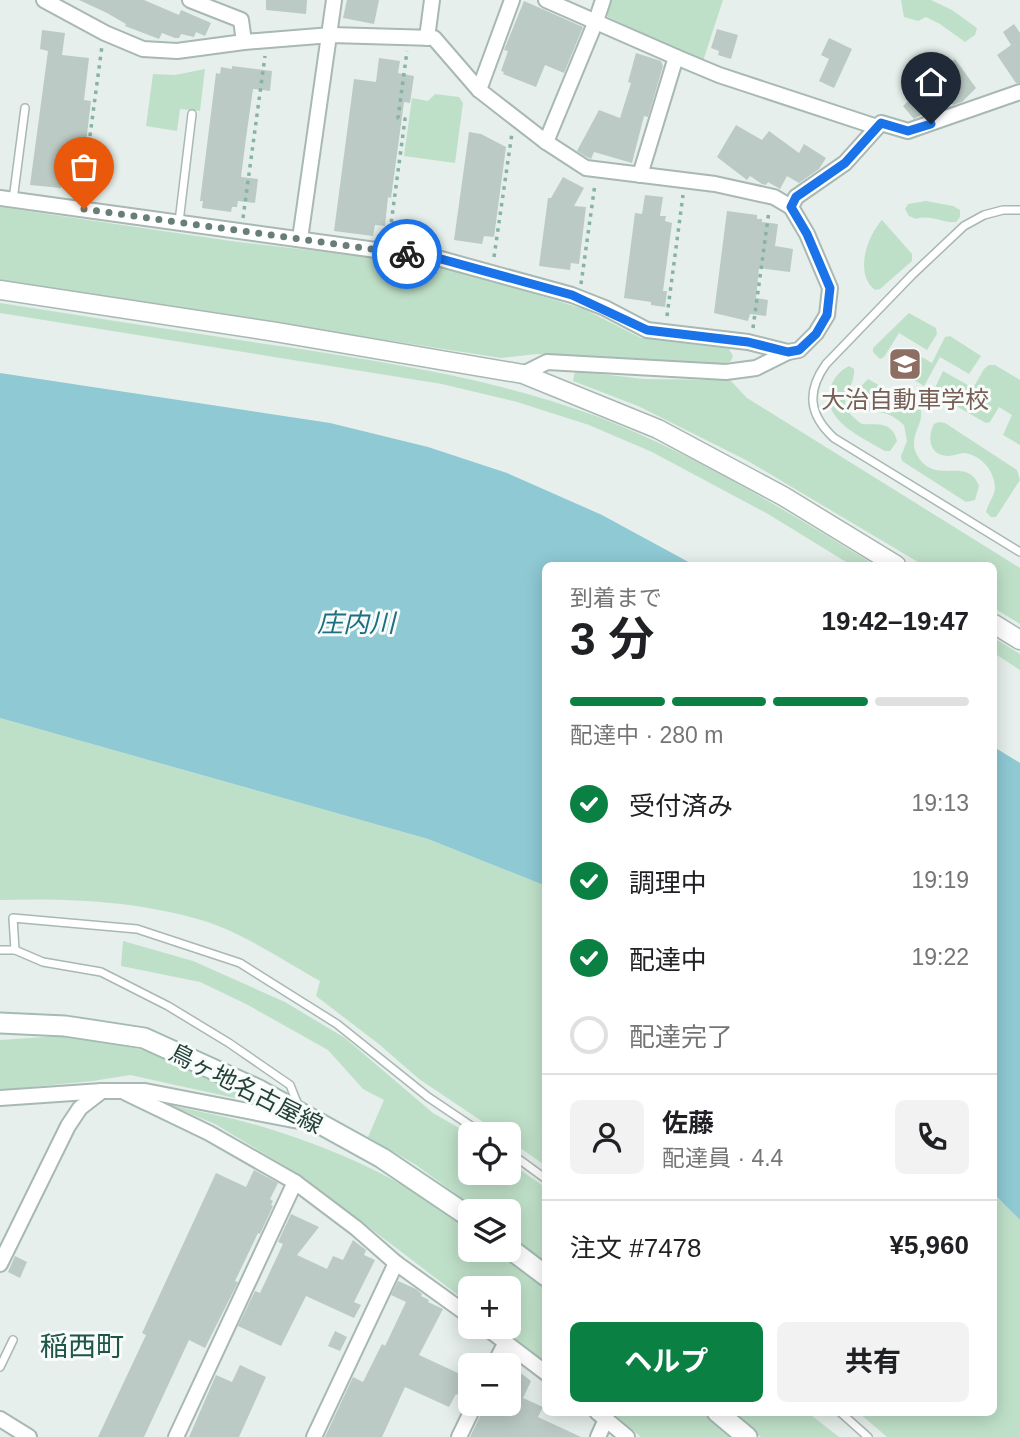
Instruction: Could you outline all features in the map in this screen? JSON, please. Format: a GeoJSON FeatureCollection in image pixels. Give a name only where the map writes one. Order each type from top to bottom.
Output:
{"type":"FeatureCollection","features":[{"type":"Feature","properties":{"kind":"main road","name":"鳥ヶ地名古屋線"},"geometry":{"type":"LineString","coordinates":[[0,1023],[65,1026],[144,1038],[259,1090],[382,1158],[458,1209]]}},
{"type":"Feature","properties":{"kind":"main road"},"geometry":{"type":"LineString","coordinates":[[521,1257],[542,1273]]}},
{"type":"Feature","properties":{"kind":"main road"},"geometry":{"type":"LineString","coordinates":[[722,1416],[747,1437]]}},
{"type":"Feature","properties":{"kind":"street"},"geometry":{"type":"LineString","coordinates":[[44,0],[142,49],[177,51],[331,35],[434,38],[479,90],[546,142],[586,168],[715,184],[774,197],[791,207],[807,234],[830,288],[827,315],[816,334],[799,350],[788,352],[756,368],[726,372],[548,362],[523,374]]}},
{"type":"Feature","properties":{"kind":"street"},"geometry":{"type":"LineString","coordinates":[[190,0],[241,20],[244,42]]}},
{"type":"Feature","properties":{"kind":"street"},"geometry":{"type":"LineString","coordinates":[[300,239],[334,0]]}},
{"type":"Feature","properties":{"kind":"street"},"geometry":{"type":"LineString","coordinates":[[427,38],[432,0]]}},
{"type":"Feature","properties":{"kind":"street"},"geometry":{"type":"LineString","coordinates":[[479,90],[512,0]]}},
{"type":"Feature","properties":{"kind":"street"},"geometry":{"type":"LineString","coordinates":[[546,0],[719,75],[877,127]]}},
{"type":"Feature","properties":{"kind":"street"},"geometry":{"type":"LineString","coordinates":[[546,142],[603,0]]}},
{"type":"Feature","properties":{"kind":"street"},"geometry":{"type":"LineString","coordinates":[[640,175],[676,57]]}},
{"type":"Feature","properties":{"kind":"street"},"geometry":{"type":"LineString","coordinates":[[791,207],[796,197],[845,163],[881,123],[908,131],[1020,92]]}},
{"type":"Feature","properties":{"kind":"street"},"geometry":{"type":"LineString","coordinates":[[7,199],[441,259],[572,295],[647,330],[748,342],[788,352]]}},
{"type":"Feature","properties":{"kind":"street"},"geometry":{"type":"LineString","coordinates":[[0,290],[276,332],[523,374],[658,429],[783,496],[891,562]]}},
{"type":"Feature","properties":{"kind":"street"},"geometry":{"type":"LineString","coordinates":[[997,626],[1020,640]]}},
{"type":"Feature","properties":{"kind":"street"},"geometry":{"type":"LineString","coordinates":[[1,1260],[68,1126],[80,1108],[102,1091]]}},
{"type":"Feature","properties":{"kind":"street"},"geometry":{"type":"LineString","coordinates":[[0,1098],[145,1091],[310,1120]]}},
{"type":"Feature","properties":{"kind":"street"},"geometry":{"type":"LineString","coordinates":[[125,1092],[209,1133],[295,1182],[356,1227],[396,1263],[458,1308]]}},
{"type":"Feature","properties":{"kind":"street"},"geometry":{"type":"LineString","coordinates":[[176,1437],[295,1182]]}},
{"type":"Feature","properties":{"kind":"street"},"geometry":{"type":"LineString","coordinates":[[314,1437],[396,1263]]}},
{"type":"Feature","properties":{"kind":"street"},"geometry":{"type":"LineString","coordinates":[[502,1339],[542,1370]]}},
{"type":"Feature","properties":{"kind":"street"},"geometry":{"type":"LineString","coordinates":[[500,1353],[506,1342]]}},
{"type":"Feature","properties":{"kind":"street"},"geometry":{"type":"LineString","coordinates":[[459,1437],[469,1416]]}},
{"type":"Feature","properties":{"kind":"street"},"geometry":{"type":"LineString","coordinates":[[598,1437],[602,1416],[627,1437]]}},
{"type":"Feature","properties":{"kind":"street"},"geometry":{"type":"LineString","coordinates":[[0,1419],[29,1437]]}},
{"type":"Feature","properties":{"kind":"lane"},"geometry":{"type":"LineString","coordinates":[[7,199],[25,108]]}},
{"type":"Feature","properties":{"kind":"lane"},"geometry":{"type":"LineString","coordinates":[[178,222],[192,114]]}},
{"type":"Feature","properties":{"kind":"lane"},"geometry":{"type":"LineString","coordinates":[[1020,210],[1003,210],[984,215],[964,226],[912,275],[826,364],[816,379],[813,396],[814,412],[821,426],[834,438],[1020,552]]}},
{"type":"Feature","properties":{"kind":"lane"},"geometry":{"type":"LineString","coordinates":[[15,950],[13,918],[137,929],[240,963],[337,1024],[428,1097],[465,1122]]}},
{"type":"Feature","properties":{"kind":"lane"},"geometry":{"type":"LineString","coordinates":[[0,950],[15,950],[43,962],[101,972],[168,1006],[229,1043],[290,1086],[310,1120]]}},
{"type":"Feature","properties":{"kind":"lane"},"geometry":{"type":"LineString","coordinates":[[521,1161],[542,1176]]}},
{"type":"Feature","properties":{"kind":"lane"},"geometry":{"type":"LineString","coordinates":[[0,1367],[13,1340]]}},
{"type":"Feature","properties":{"kind":"lane"},"geometry":{"type":"LineString","coordinates":[[844,1416],[868,1437]]}},
{"type":"Feature","properties":{"kind":"path"},"geometry":{"type":"LineString","coordinates":[[81,201],[103,44]]}},
{"type":"Feature","properties":{"kind":"path"},"geometry":{"type":"LineString","coordinates":[[389,244],[405,119],[398,118],[408,46]]}},
{"type":"Feature","properties":{"kind":"path"},"geometry":{"type":"LineString","coordinates":[[242,224],[266,51]]}},
{"type":"Feature","properties":{"kind":"path"},"geometry":{"type":"LineString","coordinates":[[494,263],[512,132]]}},
{"type":"Feature","properties":{"kind":"path"},"geometry":{"type":"LineString","coordinates":[[581,286],[595,182]]}},
{"type":"Feature","properties":{"kind":"path"},"geometry":{"type":"LineString","coordinates":[[666,322],[684,191]]}},
{"type":"Feature","properties":{"kind":"path"},"geometry":{"type":"LineString","coordinates":[[753,331],[769,206]]}},
{"type":"Feature","properties":{"kind":"green space"},"geometry":{"type":"Polygon","coordinates":[[[609,0],[723,0],[703,61],[608,17],[606,12],[609,0]]]}},
{"type":"Feature","properties":{"kind":"green space"},"geometry":{"type":"Polygon","coordinates":[[[901,0],[931,0],[952,10],[977,28],[975,35],[965,42],[926,17],[918,21],[904,17],[901,0]]]}},
{"type":"Feature","properties":{"kind":"green space"},"geometry":{"type":"Polygon","coordinates":[[[205,69],[200,111],[180,109],[177,131],[146,126],[153,74],[175,75],[205,69]]]}},
{"type":"Feature","properties":{"kind":"green space"},"geometry":{"type":"Polygon","coordinates":[[[435,94],[459,97],[463,103],[455,163],[404,156],[412,98],[428,101],[435,94]]]}},
{"type":"Feature","properties":{"kind":"green space"},"geometry":{"type":"Polygon","coordinates":[[[926,201],[953,206],[960,210],[960,217],[956,222],[951,222],[909,216],[905,209],[908,204],[926,201]]]}},
{"type":"Feature","properties":{"kind":"green space"},"geometry":{"type":"Polygon","coordinates":[[[0,207],[238,242],[438,265],[584,309],[641,338],[729,349],[733,356],[731,361],[722,365],[537,354],[501,358],[0,280],[0,207]]]}},
{"type":"Feature","properties":{"kind":"green space"},"geometry":{"type":"Polygon","coordinates":[[[882,220],[912,254],[912,261],[880,289],[875,290],[865,275],[865,255],[872,235],[882,220]]]}},
{"type":"Feature","properties":{"kind":"green space"},"geometry":{"type":"Polygon","coordinates":[[[0,303],[404,366],[520,392],[596,416],[704,465],[870,562],[846,562],[768,514],[652,452],[589,425],[517,402],[442,384],[0,313],[0,303]]]}},
{"type":"Feature","properties":{"kind":"green space"},"geometry":{"type":"Polygon","coordinates":[[[909,313],[936,328],[937,334],[927,350],[899,333],[880,359],[873,352],[873,348],[909,313]]]}},
{"type":"Feature","properties":{"kind":"green space"},"geometry":{"type":"Polygon","coordinates":[[[950,336],[981,356],[969,374],[940,357],[924,386],[891,366],[904,347],[932,363],[945,337],[950,336]]]}},
{"type":"Feature","properties":{"kind":"green space"},"geometry":{"type":"Polygon","coordinates":[[[989,365],[995,365],[1020,380],[1020,445],[1003,435],[1012,415],[999,407],[990,422],[986,423],[935,394],[934,390],[943,371],[973,388],[989,365]]]}},
{"type":"Feature","properties":{"kind":"green space"},"geometry":{"type":"Polygon","coordinates":[[[849,366],[854,369],[854,377],[846,396],[847,409],[862,424],[884,425],[892,430],[897,441],[890,451],[885,451],[845,426],[831,409],[829,398],[832,383],[838,374],[849,366]]]}},
{"type":"Feature","properties":{"kind":"green space"},"geometry":{"type":"Polygon","coordinates":[[[575,371],[644,379],[730,380],[747,398],[1020,568],[1020,624],[997,610],[997,562],[918,562],[748,461],[638,406],[573,381],[575,371]]]}},
{"type":"Feature","properties":{"kind":"green space"},"geometry":{"type":"Polygon","coordinates":[[[868,379],[920,408],[921,419],[914,442],[917,455],[924,464],[933,469],[959,471],[974,477],[979,486],[975,500],[966,502],[902,461],[901,456],[907,441],[904,425],[887,414],[865,410],[856,400],[859,388],[868,379]]]}},
{"type":"Feature","properties":{"kind":"green space"},"geometry":{"type":"Polygon","coordinates":[[[945,423],[1017,470],[1020,480],[996,517],[991,517],[986,512],[995,487],[986,464],[970,454],[942,455],[933,449],[931,434],[934,424],[945,423]]]}},
{"type":"Feature","properties":{"kind":"green space"},"geometry":{"type":"Polygon","coordinates":[[[997,640],[1020,654],[1020,670],[997,655],[997,640]]]}},
{"type":"Feature","properties":{"kind":"green space"},"geometry":{"type":"Polygon","coordinates":[[[0,718],[428,839],[542,884],[542,1163],[521,1148],[521,1122],[483,1122],[419,1079],[316,996],[320,981],[262,947],[216,925],[177,914],[127,905],[0,900],[0,718]]]}},
{"type":"Feature","properties":{"kind":"green space"},"geometry":{"type":"Polygon","coordinates":[[[123,941],[193,961],[285,1002],[345,1038],[433,1113],[458,1127],[458,1185],[521,1185],[521,1170],[542,1185],[542,1260],[521,1243],[521,1199],[463,1199],[416,1165],[368,1137],[384,1100],[363,1089],[328,1050],[246,1004],[200,982],[121,966],[123,941]]]}},
{"type":"Feature","properties":{"kind":"green space"},"geometry":{"type":"Polygon","coordinates":[[[73,1035],[147,1051],[222,1081],[271,1106],[130,1075],[0,1090],[0,1040],[73,1035]]]}},
{"type":"Feature","properties":{"kind":"green space"},"geometry":{"type":"Polygon","coordinates":[[[169,1105],[252,1124],[330,1150],[403,1185],[449,1214],[458,1221],[458,1262],[513,1262],[542,1284],[542,1360],[515,1339],[521,1339],[521,1276],[458,1276],[458,1295],[303,1177],[215,1124],[169,1105]]]}},
{"type":"Feature","properties":{"kind":"green space"},"geometry":{"type":"Polygon","coordinates":[[[997,1197],[1020,1220],[1020,1437],[887,1437],[863,1416],[997,1416],[997,1197]]]}},
{"type":"Feature","properties":{"kind":"green space"},"geometry":{"type":"Polygon","coordinates":[[[616,1416],[707,1416],[732,1437],[641,1437],[616,1416]]]}},
{"type":"Feature","properties":{"kind":"green space"},"geometry":{"type":"Polygon","coordinates":[[[736,1416],[812,1416],[839,1437],[761,1437],[736,1416]]]}},
{"type":"Feature","properties":{"kind":"water","name":"庄内川"},"geometry":{"type":"Polygon","coordinates":[[[0,373],[330,423],[428,447],[507,473],[602,515],[688,562],[542,562],[542,884],[428,839],[0,718],[0,373]]]}},
{"type":"Feature","properties":{"kind":"water"},"geometry":{"type":"Polygon","coordinates":[[[997,749],[1020,763],[1020,1220],[997,1197],[997,749]]]}},
{"type":"Feature","properties":{"kind":"building"},"geometry":{"type":"Polygon","coordinates":[[[79,0],[144,0],[179,15],[181,10],[211,23],[205,36],[196,32],[194,37],[181,34],[179,38],[175,38],[162,33],[159,39],[125,26],[126,24],[107,13],[79,0]]]}},
{"type":"Feature","properties":{"kind":"building"},"geometry":{"type":"Polygon","coordinates":[[[266,0],[307,0],[306,14],[266,10],[266,0]]]}},
{"type":"Feature","properties":{"kind":"building"},"geometry":{"type":"Polygon","coordinates":[[[347,0],[379,0],[374,24],[343,18],[347,0]]]}},
{"type":"Feature","properties":{"kind":"building"},"geometry":{"type":"Polygon","coordinates":[[[524,1],[583,27],[564,73],[545,65],[536,87],[501,71],[508,51],[504,50],[524,1]]]}},
{"type":"Feature","properties":{"kind":"building"},"geometry":{"type":"Polygon","coordinates":[[[1014,24],[1020,33],[1020,83],[1016,83],[997,55],[1011,45],[1003,32],[1014,24]]]}},
{"type":"Feature","properties":{"kind":"building"},"geometry":{"type":"Polygon","coordinates":[[[717,29],[738,35],[731,59],[718,55],[719,51],[711,48],[717,29]]]}},
{"type":"Feature","properties":{"kind":"building"},"geometry":{"type":"Polygon","coordinates":[[[42,30],[65,33],[62,55],[89,58],[84,100],[91,101],[84,159],[78,158],[75,180],[62,178],[61,188],[30,185],[48,51],[40,49],[42,30]]]}},
{"type":"Feature","properties":{"kind":"building"},"geometry":{"type":"Polygon","coordinates":[[[829,38],[852,49],[834,88],[819,81],[829,59],[821,55],[829,38]]]}},
{"type":"Feature","properties":{"kind":"building"},"geometry":{"type":"Polygon","coordinates":[[[636,53],[661,61],[663,66],[648,117],[644,116],[632,163],[594,152],[591,159],[577,151],[599,110],[620,118],[631,83],[628,82],[636,53]]]}},
{"type":"Feature","properties":{"kind":"building"},"geometry":{"type":"Polygon","coordinates":[[[379,58],[400,61],[398,73],[414,76],[410,103],[404,102],[385,226],[375,225],[373,236],[334,231],[354,79],[376,82],[379,58]]]}},
{"type":"Feature","properties":{"kind":"building"},"geometry":{"type":"Polygon","coordinates":[[[955,59],[976,88],[962,102],[953,105],[950,101],[941,109],[928,114],[926,112],[914,119],[903,106],[930,81],[928,79],[955,59]]]}},
{"type":"Feature","properties":{"kind":"building"},"geometry":{"type":"Polygon","coordinates":[[[232,66],[272,71],[270,91],[253,89],[246,138],[241,177],[258,179],[255,203],[238,201],[237,207],[232,207],[231,212],[202,208],[203,201],[200,201],[216,73],[220,74],[221,67],[232,69],[232,66]]]}},
{"type":"Feature","properties":{"kind":"building"},"geometry":{"type":"Polygon","coordinates":[[[736,125],[762,140],[769,131],[799,153],[804,144],[826,158],[819,169],[799,183],[787,176],[780,189],[768,182],[766,185],[762,184],[750,176],[747,180],[717,157],[736,125]]]}},
{"type":"Feature","properties":{"kind":"building"},"geometry":{"type":"Polygon","coordinates":[[[469,132],[481,134],[506,147],[494,237],[484,236],[482,244],[454,240],[469,132]]]}},
{"type":"Feature","properties":{"kind":"building"},"geometry":{"type":"Polygon","coordinates":[[[563,177],[584,188],[574,206],[586,207],[579,264],[571,263],[570,270],[539,266],[548,198],[551,198],[563,177]]]}},
{"type":"Feature","properties":{"kind":"building"},"geometry":{"type":"Polygon","coordinates":[[[645,195],[663,197],[660,216],[666,216],[665,221],[672,223],[663,291],[667,291],[665,307],[624,298],[635,213],[642,214],[645,195]]]}},
{"type":"Feature","properties":{"kind":"building"},"geometry":{"type":"Polygon","coordinates":[[[727,211],[757,215],[757,219],[762,219],[762,222],[778,224],[775,246],[793,249],[790,272],[759,268],[756,298],[768,300],[766,316],[750,314],[748,321],[714,313],[727,211]]]}},
{"type":"Feature","properties":{"kind":"building"},"geometry":{"type":"Polygon","coordinates":[[[254,1170],[278,1183],[270,1199],[273,1206],[205,1348],[189,1340],[144,1437],[98,1437],[146,1335],[142,1333],[216,1173],[246,1187],[254,1170]]]}},
{"type":"Feature","properties":{"kind":"building"},"geometry":{"type":"Polygon","coordinates":[[[291,1214],[319,1227],[297,1255],[327,1269],[333,1256],[343,1260],[353,1240],[366,1250],[364,1255],[375,1260],[354,1302],[361,1305],[354,1318],[306,1296],[281,1346],[238,1326],[255,1291],[260,1293],[283,1244],[278,1242],[291,1214]]]}},
{"type":"Feature","properties":{"kind":"building"},"geometry":{"type":"Polygon","coordinates":[[[15,1256],[27,1262],[20,1278],[8,1272],[15,1256]]]}},
{"type":"Feature","properties":{"kind":"building"},"geometry":{"type":"Polygon","coordinates":[[[398,1281],[416,1289],[428,1302],[443,1309],[419,1355],[458,1373],[458,1395],[456,1394],[449,1407],[405,1387],[382,1437],[325,1437],[353,1377],[363,1382],[382,1344],[385,1346],[406,1302],[391,1295],[398,1281]]]}},
{"type":"Feature","properties":{"kind":"building"},"geometry":{"type":"Polygon","coordinates":[[[335,1331],[347,1337],[340,1351],[328,1346],[335,1331]]]}},
{"type":"Feature","properties":{"kind":"building"},"geometry":{"type":"Polygon","coordinates":[[[240,1365],[266,1377],[239,1437],[189,1437],[216,1375],[232,1382],[240,1365]]]}},
{"type":"Feature","properties":{"kind":"building"},"geometry":{"type":"Polygon","coordinates":[[[521,1373],[531,1381],[523,1398],[542,1407],[538,1417],[581,1437],[470,1437],[480,1416],[521,1416],[521,1373]]]}},
{"type":"Feature","properties":{"kind":"way so far"},"geometry":{"type":"LineString","coordinates":[[84,209],[407,254]]}},
{"type":"Feature","properties":{"kind":"place","name":"大治自動車学校"},"geometry":{"type":"Point","coordinates":[905,364]}},
{"type":"Feature","properties":{"kind":"district","name":"稲西町"},"geometry":{"type":"Point","coordinates":[82,1346]}},
{"type":"Feature","properties":{"kind":"route"},"geometry":{"type":"LineString","coordinates":[[407,254],[441,259],[572,295],[605,308],[647,330],[748,342],[788,352],[799,350],[816,334],[827,315],[830,288],[807,234],[791,207],[796,197],[845,163],[881,123],[908,131],[931,124]]}}]}
